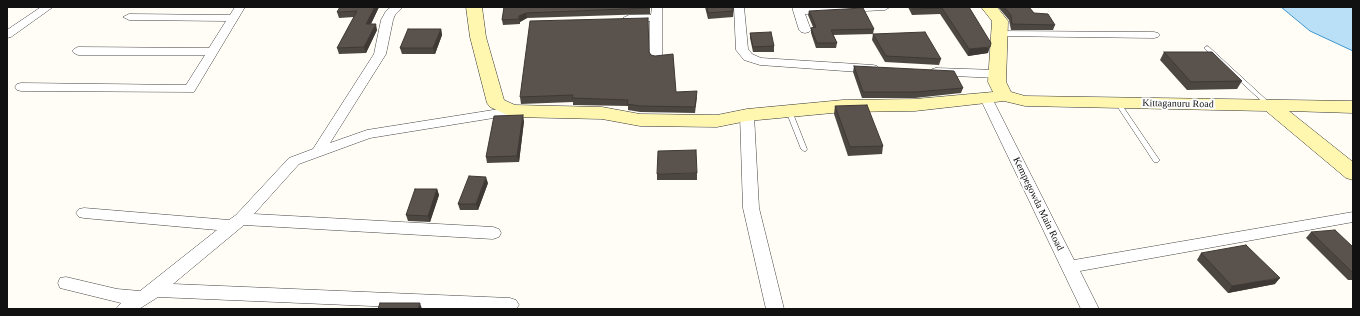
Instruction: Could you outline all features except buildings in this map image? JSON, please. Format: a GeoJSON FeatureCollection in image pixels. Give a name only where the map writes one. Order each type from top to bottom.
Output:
{"type":"FeatureCollection","features":[{"type":"Feature","properties":{"kind":"street"},"geometry":{"type":"LineString","coordinates":[[7,35],[48,7]]}},
{"type":"Feature","properties":{"kind":"street"},"geometry":{"type":"LineString","coordinates":[[21,88],[190,89],[240,7]]}},
{"type":"Feature","properties":{"kind":"street"},"geometry":{"type":"LineString","coordinates":[[317,153],[380,54],[387,20],[390,13],[398,7]]}},
{"type":"Feature","properties":{"kind":"street"},"geometry":{"type":"LineString","coordinates":[[474,7],[478,37],[496,102],[512,111]]}},
{"type":"Feature","properties":{"kind":"street"},"geometry":{"type":"LineString","coordinates":[[739,7],[742,50],[748,57],[760,61],[882,69]]}},
{"type":"Feature","properties":{"kind":"street"},"geometry":{"type":"LineString","coordinates":[[805,30],[798,9],[885,7]]}},
{"type":"Feature","properties":{"kind":"street"},"geometry":{"type":"LineString","coordinates":[[989,7],[1000,21],[997,82],[1004,96]]}},
{"type":"Feature","properties":{"kind":"street"},"geometry":{"type":"LineString","coordinates":[[618,19],[656,12],[656,57]]}},
{"type":"Feature","properties":{"kind":"street"},"geometry":{"type":"LineString","coordinates":[[130,17],[234,18]]}},
{"type":"Feature","properties":{"kind":"street"},"geometry":{"type":"LineString","coordinates":[[999,34],[1154,35]]}},
{"type":"Feature","properties":{"kind":"street"},"geometry":{"type":"LineString","coordinates":[[78,51],[213,52]]}},
{"type":"Feature","properties":{"kind":"street"},"geometry":{"type":"LineString","coordinates":[[921,71],[997,74]]}},
{"type":"Feature","properties":{"kind":"street","name":"Kittaganuru Road"},"geometry":{"type":"LineString","coordinates":[[512,111],[602,113],[640,120],[683,122],[717,121],[747,115],[843,106],[914,105],[1004,96],[1025,101],[1353,107]]}},
{"type":"Feature","properties":{"kind":"street","name":"Kempegowda Main Road"},"geometry":{"type":"LineString","coordinates":[[986,98],[1090,309]]}},
{"type":"Feature","properties":{"kind":"street"},"geometry":{"type":"LineString","coordinates":[[1271,106],[1353,173]]}},
{"type":"Feature","properties":{"kind":"street"},"geometry":{"type":"LineString","coordinates":[[125,309],[149,294],[237,222],[294,161],[367,134],[512,111]]}},
{"type":"Feature","properties":{"kind":"street"},"geometry":{"type":"LineString","coordinates":[[747,115],[751,208],[775,309]]}},
{"type":"Feature","properties":{"kind":"street"},"geometry":{"type":"LineString","coordinates":[[84,213],[237,222],[493,233]]}},
{"type":"Feature","properties":{"kind":"street"},"geometry":{"type":"LineString","coordinates":[[1069,267],[1353,217]]}},
{"type":"Feature","properties":{"kind":"street"},"geometry":{"type":"LineString","coordinates":[[66,284],[117,296],[149,294],[510,305]]}},
{"type":"Feature","properties":{"kind":"lane"},"geometry":{"type":"LineString","coordinates":[[1207,48],[1271,106]]}},
{"type":"Feature","properties":{"kind":"lane"},"geometry":{"type":"LineString","coordinates":[[1118,103],[1156,160]]}},
{"type":"Feature","properties":{"kind":"lane"},"geometry":{"type":"LineString","coordinates":[[789,111],[804,149]]}},
{"type":"Feature","properties":{"kind":"water"},"geometry":{"type":"Polygon","coordinates":[[[1281,7],[1353,7],[1353,51],[1310,31],[1281,7]]]}}]}
